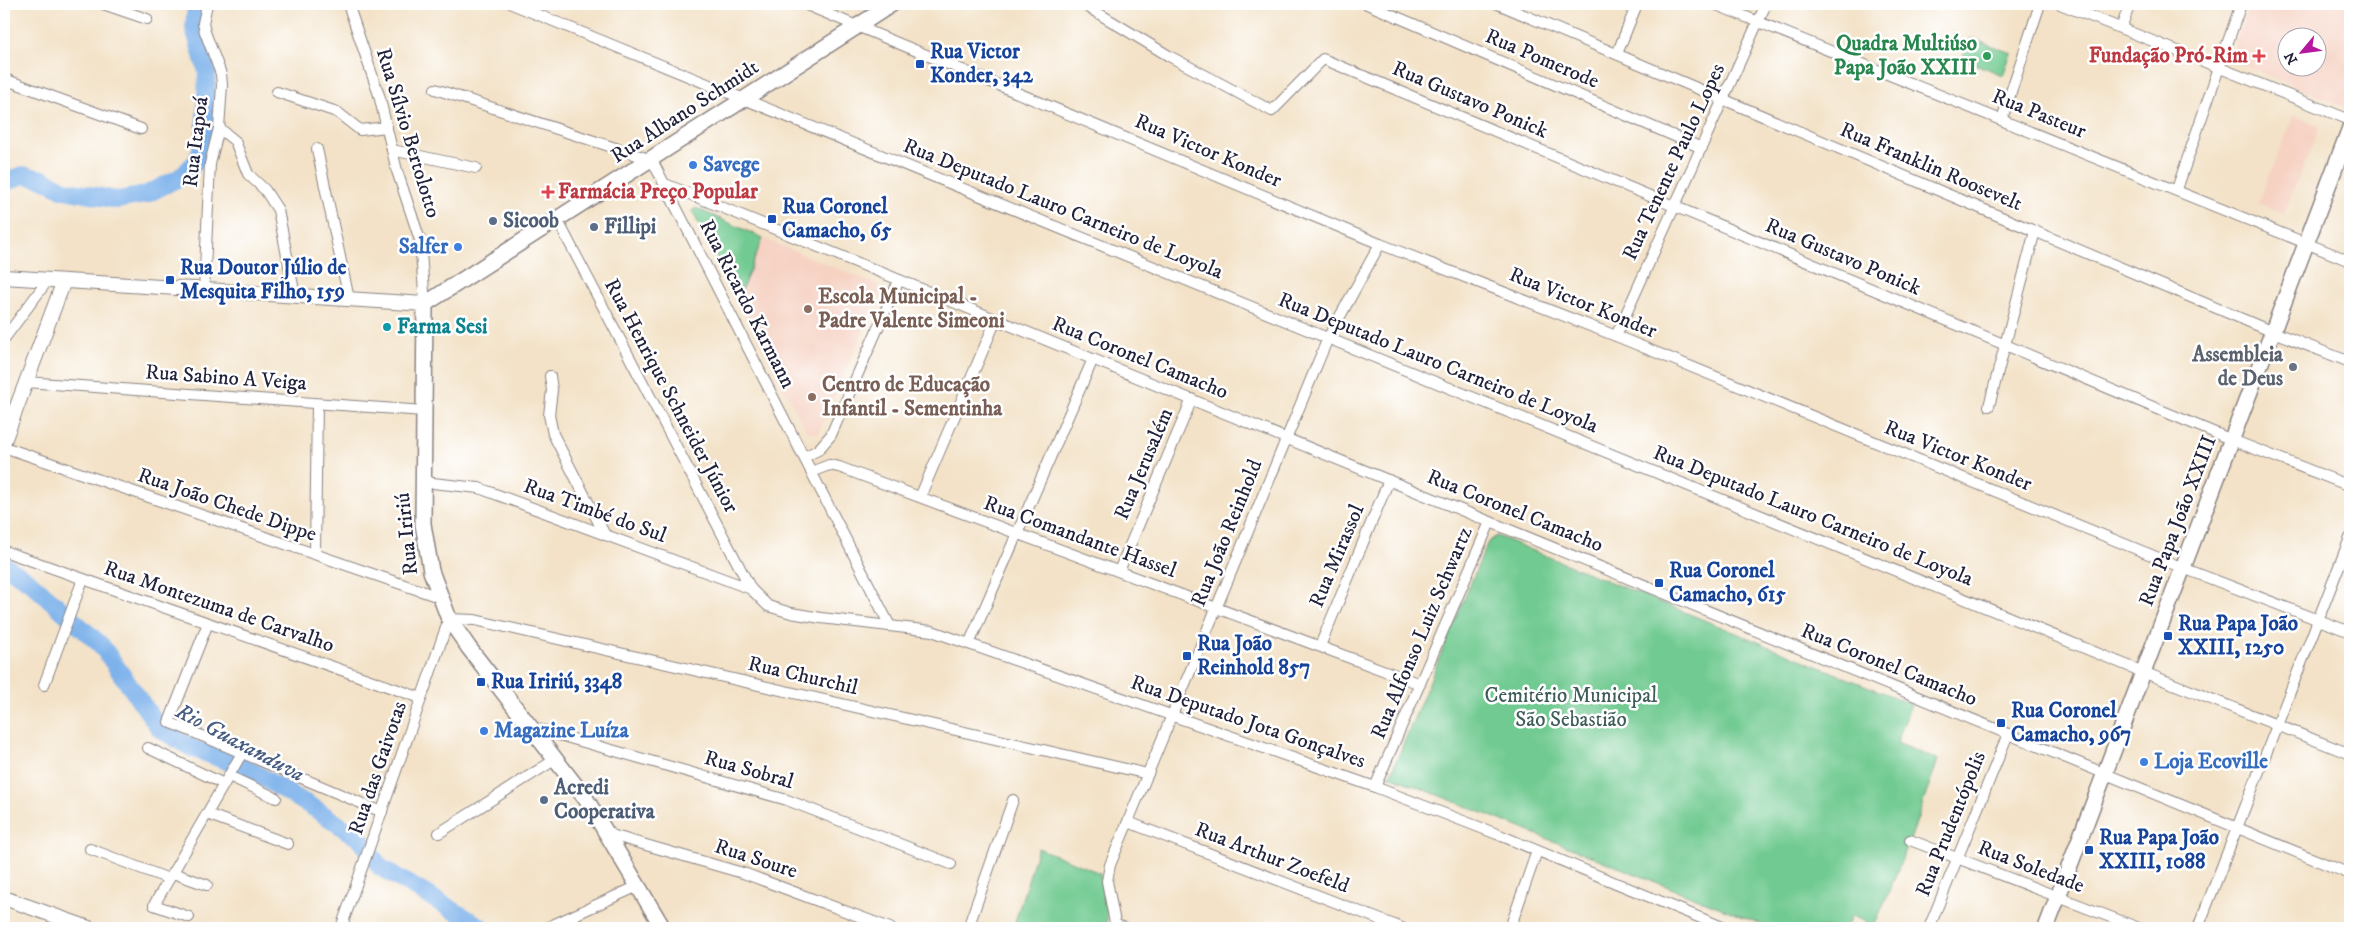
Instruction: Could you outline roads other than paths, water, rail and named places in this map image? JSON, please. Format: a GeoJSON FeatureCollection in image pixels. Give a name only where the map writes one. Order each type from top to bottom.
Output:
{"type":"FeatureCollection","features":[{"type":"Feature","properties":{"kind":"main road","name":"Rua Albano Schmidt"},"geometry":{"type":"LineString","coordinates":[[426,304],[558,221],[892,4]]}},
{"type":"Feature","properties":{"kind":"main road","name":"Rua Papa João XXIII"},"geometry":{"type":"LineString","coordinates":[[2046,928],[2350,128]]}},
{"type":"Feature","properties":{"kind":"main road"},"geometry":{"type":"LineString","coordinates":[[4,277],[426,304]]}},
{"type":"Feature","properties":{"kind":"main road"},"geometry":{"type":"LineString","coordinates":[[4,441],[64,281]]}},
{"type":"Feature","properties":{"kind":"main road","name":"Rua Iririú"},"geometry":{"type":"LineString","coordinates":[[426,304],[423,482],[425,541],[439,597],[449,619],[586,799],[663,928]]}},
{"type":"Feature","properties":{"kind":"main road"},"geometry":{"type":"LineString","coordinates":[[4,898],[89,928]]}},
{"type":"Feature","properties":{"kind":"street"},"geometry":{"type":"LineString","coordinates":[[103,4],[147,19]]}},
{"type":"Feature","properties":{"kind":"street","name":"Rua Itapoá"},"geometry":{"type":"LineString","coordinates":[[204,290],[210,164],[219,128],[221,74],[203,23],[207,4]]}},
{"type":"Feature","properties":{"kind":"street","name":"Rua Sílvio Bertolotto"},"geometry":{"type":"LineString","coordinates":[[348,4],[420,240],[426,304]]}},
{"type":"Feature","properties":{"kind":"street","name":"Rua Deputado Lauro Carneiro de Loyola"},"geometry":{"type":"LineString","coordinates":[[512,4],[2143,672],[2350,754]]}},
{"type":"Feature","properties":{"kind":"street","name":"Rua Victor Konder"},"geometry":{"type":"LineString","coordinates":[[804,4],[1380,244],[1616,336],[2183,568],[2350,632]]}},
{"type":"Feature","properties":{"kind":"street","name":"Rua Gustavo Ponick"},"geometry":{"type":"LineString","coordinates":[[1083,4],[1169,56],[1272,111],[1323,59],[2232,440],[2350,486]]}},
{"type":"Feature","properties":{"kind":"street","name":"Rua Pomerode"},"geometry":{"type":"LineString","coordinates":[[1366,4],[1702,148]]}},
{"type":"Feature","properties":{"kind":"street","name":"Rua Franklin Roosevelt"},"geometry":{"type":"LineString","coordinates":[[1498,4],[2273,332],[2350,362]]}},
{"type":"Feature","properties":{"kind":"street"},"geometry":{"type":"LineString","coordinates":[[1617,54],[1637,4]]}},
{"type":"Feature","properties":{"kind":"street","name":"Rua Pasteur"},"geometry":{"type":"LineString","coordinates":[[1714,4],[2176,189],[2350,261]]}},
{"type":"Feature","properties":{"kind":"street","name":"Rua Tenente Paulo Lopes"},"geometry":{"type":"LineString","coordinates":[[1616,336],[1766,4]]}},
{"type":"Feature","properties":{"kind":"street"},"geometry":{"type":"LineString","coordinates":[[2002,119],[2040,4]]}},
{"type":"Feature","properties":{"kind":"street"},"geometry":{"type":"LineString","coordinates":[[2060,4],[2350,120]]}},
{"type":"Feature","properties":{"kind":"street"},"geometry":{"type":"LineString","coordinates":[[2121,28],[2130,4]]}},
{"type":"Feature","properties":{"kind":"street"},"geometry":{"type":"LineString","coordinates":[[2176,189],[2241,4]]}},
{"type":"Feature","properties":{"kind":"street"},"geometry":{"type":"LineString","coordinates":[[4,79],[141,129]]}},
{"type":"Feature","properties":{"kind":"street"},"geometry":{"type":"LineString","coordinates":[[435,89],[652,160]]}},
{"type":"Feature","properties":{"kind":"street"},"geometry":{"type":"LineString","coordinates":[[277,92],[337,112],[360,130],[387,127]]}},
{"type":"Feature","properties":{"kind":"street"},"geometry":{"type":"LineString","coordinates":[[219,128],[235,141],[248,174],[265,190],[278,210],[295,296]]}},
{"type":"Feature","properties":{"kind":"street"},"geometry":{"type":"LineString","coordinates":[[317,150],[348,299]]}},
{"type":"Feature","properties":{"kind":"street"},"geometry":{"type":"LineString","coordinates":[[392,150],[476,168]]}},
{"type":"Feature","properties":{"kind":"street","name":"Rua Ricardo Karmann"},"geometry":{"type":"LineString","coordinates":[[652,160],[890,626]]}},
{"type":"Feature","properties":{"kind":"street","name":"Rua Coronel Camacho"},"geometry":{"type":"LineString","coordinates":[[665,184],[2350,874]]}},
{"type":"Feature","properties":{"kind":"street","name":"Rua Henrique Schneider Júnior"},"geometry":{"type":"LineString","coordinates":[[558,221],[751,589]]}},
{"type":"Feature","properties":{"kind":"street"},"geometry":{"type":"LineString","coordinates":[[1989,406],[2036,231]]}},
{"type":"Feature","properties":{"kind":"street","name":"Rua João Reinhold"},"geometry":{"type":"LineString","coordinates":[[1119,927],[1108,890],[1108,873],[1328,338],[1380,244]]}},
{"type":"Feature","properties":{"kind":"street"},"geometry":{"type":"LineString","coordinates":[[4,339],[48,280]]}},
{"type":"Feature","properties":{"kind":"street"},"geometry":{"type":"LineString","coordinates":[[804,457],[818,450],[831,435],[899,280]]}},
{"type":"Feature","properties":{"kind":"street"},"geometry":{"type":"LineString","coordinates":[[920,497],[996,320]]}},
{"type":"Feature","properties":{"kind":"street"},"geometry":{"type":"LineString","coordinates":[[969,644],[1093,359]]}},
{"type":"Feature","properties":{"kind":"street"},"geometry":{"type":"LineString","coordinates":[[550,376],[552,390],[549,415],[553,434],[605,535]]}},
{"type":"Feature","properties":{"kind":"street","name":"Rua Sabino A Veiga"},"geometry":{"type":"LineString","coordinates":[[26,382],[424,412]]}},
{"type":"Feature","properties":{"kind":"street","name":"Rua Jerusalém"},"geometry":{"type":"LineString","coordinates":[[1119,571],[1192,400]]}},
{"type":"Feature","properties":{"kind":"street"},"geometry":{"type":"LineString","coordinates":[[315,554],[317,404]]}},
{"type":"Feature","properties":{"kind":"street","name":"Rua João Chede Dippe"},"geometry":{"type":"LineString","coordinates":[[4,447],[439,597]]}},
{"type":"Feature","properties":{"kind":"street","name":"Rua Comandante Hassel"},"geometry":{"type":"LineString","coordinates":[[812,472],[829,465],[839,466],[1420,684]]}},
{"type":"Feature","properties":{"kind":"street","name":"Rua Mirassol"},"geometry":{"type":"LineString","coordinates":[[1320,646],[1389,480]]}},
{"type":"Feature","properties":{"kind":"street","name":"Rua Timbé do Sul"},"geometry":{"type":"LineString","coordinates":[[423,482],[479,488],[751,589]]}},
{"type":"Feature","properties":{"kind":"street","name":"Rua Alfonso Luiz Schwartz"},"geometry":{"type":"LineString","coordinates":[[1375,787],[1490,522]]}},
{"type":"Feature","properties":{"kind":"street"},"geometry":{"type":"LineString","coordinates":[[2198,928],[2350,538]]}},
{"type":"Feature","properties":{"kind":"street","name":"Rua Montezuma de Carvalho"},"geometry":{"type":"LineString","coordinates":[[4,551],[422,698]]}},
{"type":"Feature","properties":{"kind":"street"},"geometry":{"type":"LineString","coordinates":[[44,685],[83,579]]}},
{"type":"Feature","properties":{"kind":"street","name":"Rua Deputado Jota Gonçalves"},"geometry":{"type":"LineString","coordinates":[[751,589],[760,600],[777,609],[821,618],[932,631],[1375,787],[1725,928]]}},
{"type":"Feature","properties":{"kind":"street","name":"Rua das Gaivotas"},"geometry":{"type":"LineString","coordinates":[[341,928],[449,619]]}},
{"type":"Feature","properties":{"kind":"street","name":"Rua Churchil"},"geometry":{"type":"LineString","coordinates":[[449,619],[474,620],[1148,774]]}},
{"type":"Feature","properties":{"kind":"street"},"geometry":{"type":"LineString","coordinates":[[208,623],[169,722],[276,798]]}},
{"type":"Feature","properties":{"kind":"street","name":"Rua Sobral"},"geometry":{"type":"LineString","coordinates":[[530,727],[787,800],[951,864]]}},
{"type":"Feature","properties":{"kind":"street","name":"Rua Prudentópolis"},"geometry":{"type":"LineString","coordinates":[[1929,928],[2008,734]]}},
{"type":"Feature","properties":{"kind":"street"},"geometry":{"type":"LineString","coordinates":[[148,748],[233,768],[382,812]]}},
{"type":"Feature","properties":{"kind":"street"},"geometry":{"type":"LineString","coordinates":[[439,833],[556,759]]}},
{"type":"Feature","properties":{"kind":"street"},"geometry":{"type":"LineString","coordinates":[[189,917],[154,905],[233,768]]}},
{"type":"Feature","properties":{"kind":"street"},"geometry":{"type":"LineString","coordinates":[[968,928],[1013,800]]}},
{"type":"Feature","properties":{"kind":"street"},"geometry":{"type":"LineString","coordinates":[[206,814],[288,844]]}},
{"type":"Feature","properties":{"kind":"street","name":"Rua Arthur Zoefeld"},"geometry":{"type":"LineString","coordinates":[[1128,822],[1402,928]]}},
{"type":"Feature","properties":{"kind":"street","name":"Rua Soure"},"geometry":{"type":"LineString","coordinates":[[608,834],[746,874],[890,928]]}},
{"type":"Feature","properties":{"kind":"street","name":"Rua Soledade"},"geometry":{"type":"LineString","coordinates":[[1910,840],[2138,928]]}},
{"type":"Feature","properties":{"kind":"street"},"geometry":{"type":"LineString","coordinates":[[90,850],[171,876],[207,885]]}},
{"type":"Feature","properties":{"kind":"street"},"geometry":{"type":"LineString","coordinates":[[1510,928],[1537,851]]}},
{"type":"Feature","properties":{"kind":"street"},"geometry":{"type":"LineString","coordinates":[[546,928],[638,886]]}},
{"type":"Feature","properties":{"kind":"street"},"geometry":{"type":"LineString","coordinates":[[2347,928],[2350,921]]}},
{"type":"Feature","properties":{"kind":"waterway","name":"Rio Guaxanduva"},"geometry":{"type":"LineString","coordinates":[[4,183],[23,175],[43,179],[64,190],[117,200],[145,195],[179,178],[197,161],[204,141],[207,72],[194,28],[196,4]]}},
{"type":"Feature","properties":{"kind":"waterway","name":"Rio Guaxanduva"},"geometry":{"type":"LineString","coordinates":[[4,565],[30,582],[101,645],[160,729],[190,747],[250,770],[317,810],[361,840],[380,867],[483,928]]}},
{"type":"Feature","properties":{"kind":"place","name":"Quadra Multiúso Papa João XXIII"},"geometry":{"type":"Point","coordinates":[1987,56]}},
{"type":"Feature","properties":{"kind":"place","name":"Fundação Pró-Rim"},"geometry":{"type":"Point","coordinates":[2259,56]}},
{"type":"Feature","properties":{"kind":"place","name":"Rua Victor Konder, 342"},"geometry":{"type":"Point","coordinates":[920,64]}},
{"type":"Feature","properties":{"kind":"place","name":"Savege"},"geometry":{"type":"Point","coordinates":[693,165]}},
{"type":"Feature","properties":{"kind":"place","name":"Farmácia Preço Popular"},"geometry":{"type":"Point","coordinates":[548,192]}},
{"type":"Feature","properties":{"kind":"place","name":"Rua Coronel Camacho, 65"},"geometry":{"type":"Point","coordinates":[772,219]}},
{"type":"Feature","properties":{"kind":"place","name":"Sicoob"},"geometry":{"type":"Point","coordinates":[493,221]}},
{"type":"Feature","properties":{"kind":"place","name":"Fillipi"},"geometry":{"type":"Point","coordinates":[594,227]}},
{"type":"Feature","properties":{"kind":"place","name":"Salfer"},"geometry":{"type":"Point","coordinates":[458,247]}},
{"type":"Feature","properties":{"kind":"place","name":"Rua Doutor Júlio de Mesquita Filho, 159"},"geometry":{"type":"Point","coordinates":[170,280]}},
{"type":"Feature","properties":{"kind":"place","name":"Escola Municipal - Padre Valente Simeoni"},"geometry":{"type":"Point","coordinates":[808,309]}},
{"type":"Feature","properties":{"kind":"place","name":"Farma Sesi"},"geometry":{"type":"Point","coordinates":[387,327]}},
{"type":"Feature","properties":{"kind":"place","name":"Assembleia de Deus"},"geometry":{"type":"Point","coordinates":[2293,367]}},
{"type":"Feature","properties":{"kind":"place","name":"Centro de Educação Infantil - Sementinha"},"geometry":{"type":"Point","coordinates":[812,397]}},
{"type":"Feature","properties":{"kind":"place","name":"Rua Coronel Camacho, 615"},"geometry":{"type":"Point","coordinates":[1659,583]}},
{"type":"Feature","properties":{"kind":"place","name":"Rua Papa João XXIII, 1250"},"geometry":{"type":"Point","coordinates":[2168,636]}},
{"type":"Feature","properties":{"kind":"place","name":"Rua João Reinhold 857"},"geometry":{"type":"Point","coordinates":[1187,656]}},
{"type":"Feature","properties":{"kind":"place","name":"Rua Iririú, 3348"},"geometry":{"type":"Point","coordinates":[481,682]}},
{"type":"Feature","properties":{"kind":"place","name":"Rua Coronel Camacho, 967"},"geometry":{"type":"Point","coordinates":[2001,723]}},
{"type":"Feature","properties":{"kind":"place","name":"Magazine Luíza"},"geometry":{"type":"Point","coordinates":[484,731]}},
{"type":"Feature","properties":{"kind":"place","name":"Loja Ecoville"},"geometry":{"type":"Point","coordinates":[2144,762]}},
{"type":"Feature","properties":{"kind":"place","name":"Acredi Cooperativa"},"geometry":{"type":"Point","coordinates":[544,800]}},
{"type":"Feature","properties":{"kind":"place","name":"Rua Papa João XXIII, 1088"},"geometry":{"type":"Point","coordinates":[2089,850]}},
{"type":"Feature","properties":{"kind":"park label","name":"Cemitério Municipal São Sebastião"},"geometry":{"type":"Point","coordinates":[1571,708]}}]}
